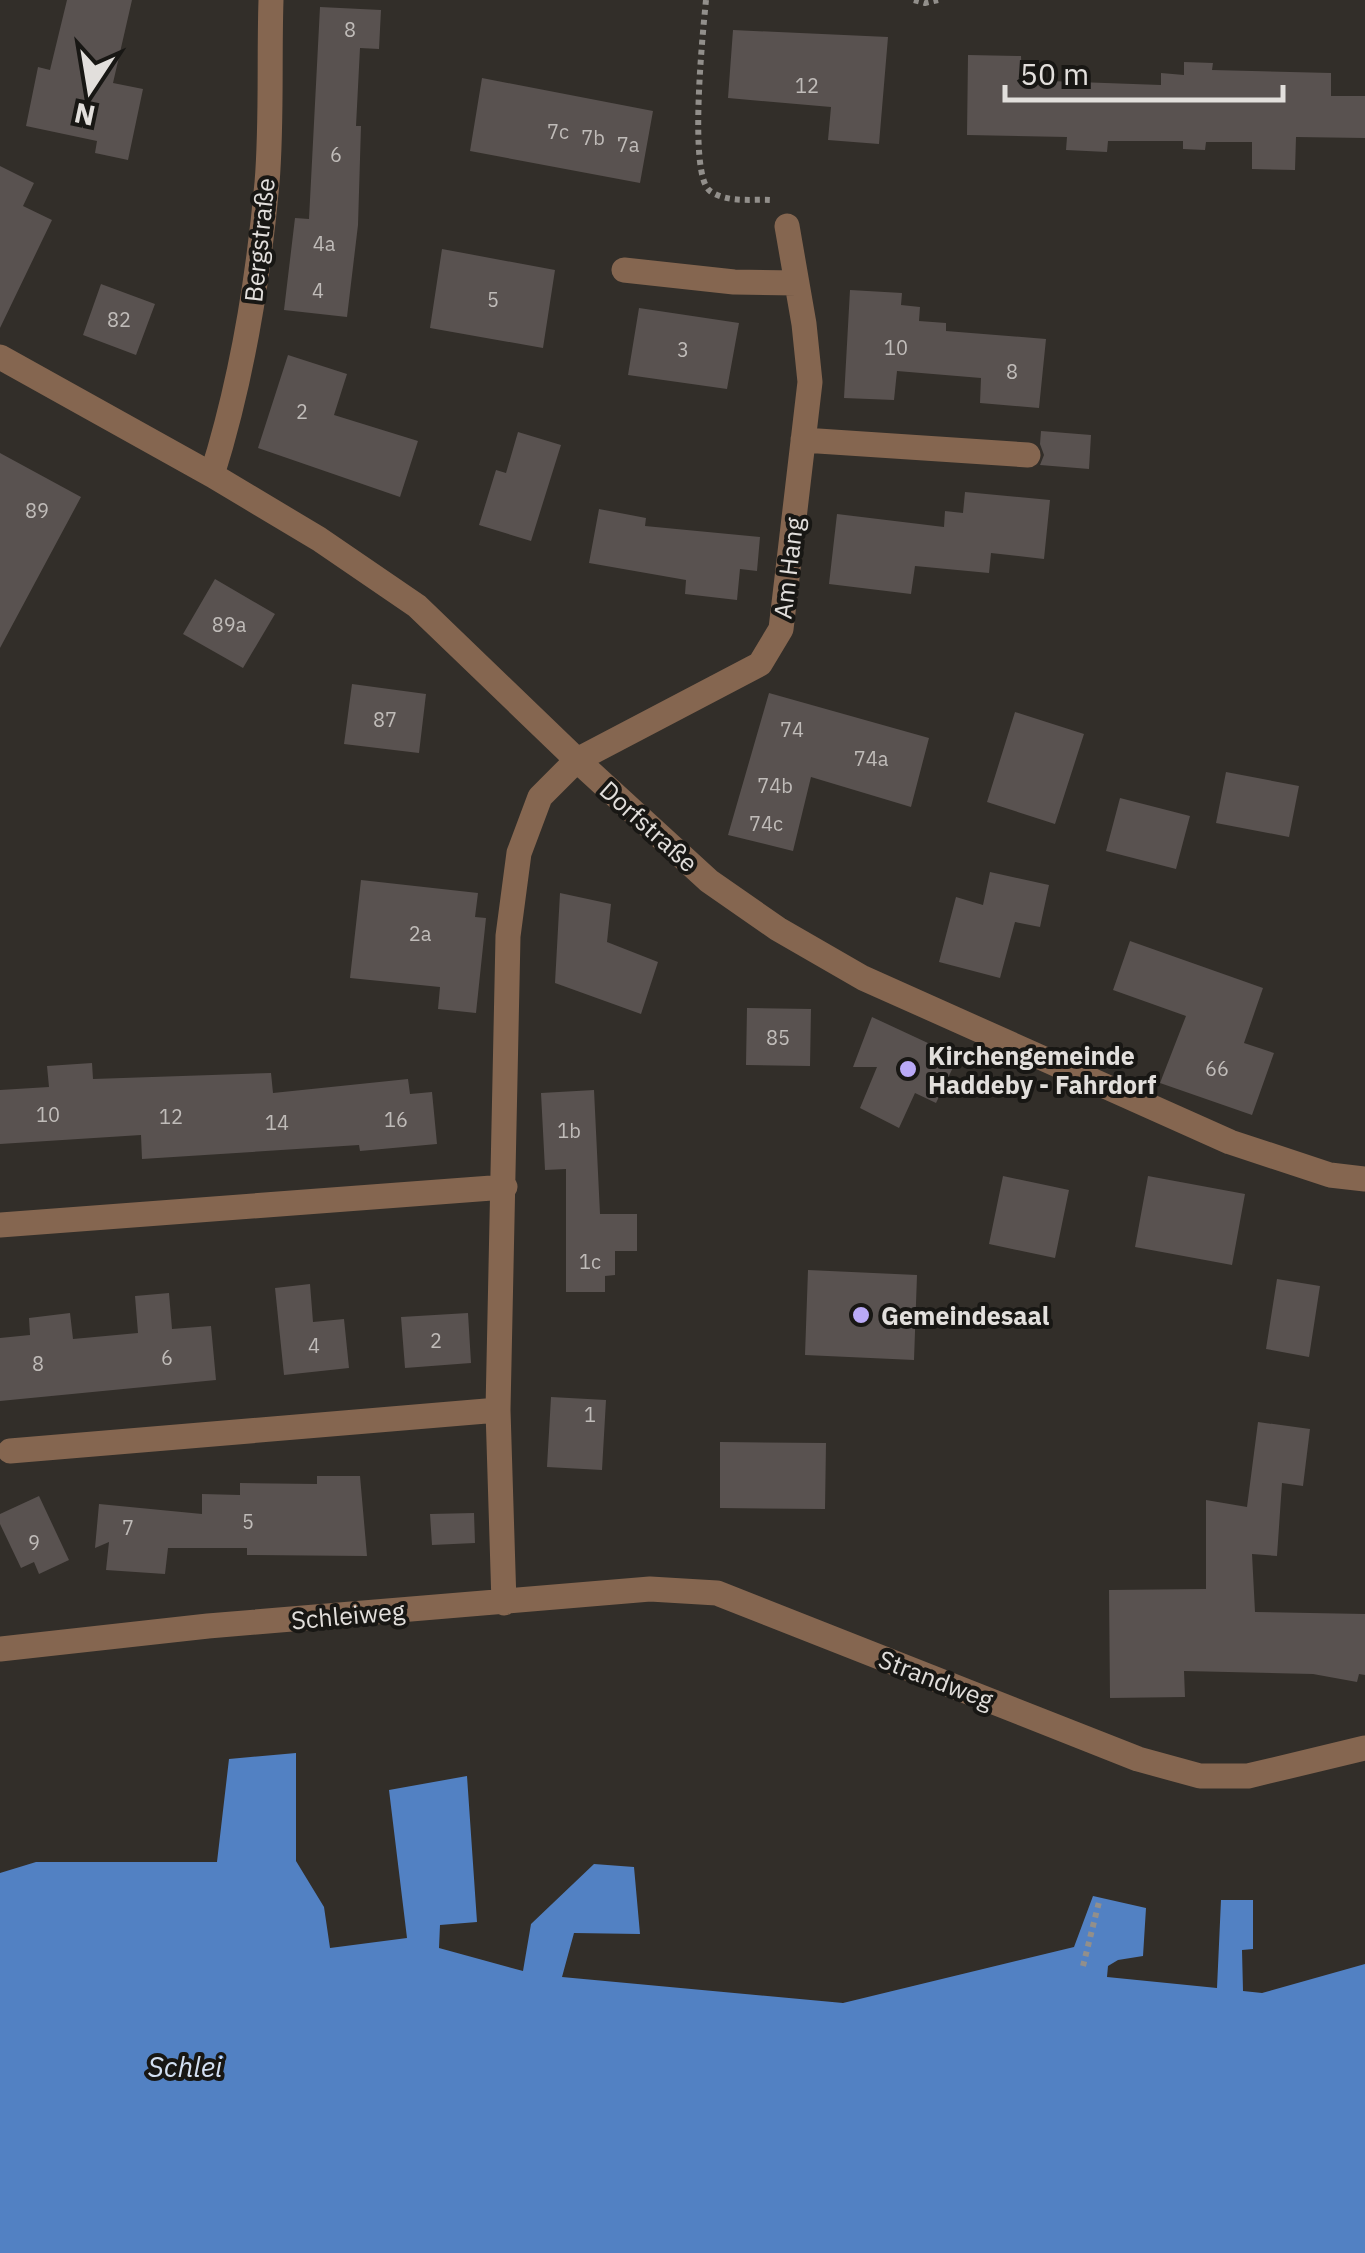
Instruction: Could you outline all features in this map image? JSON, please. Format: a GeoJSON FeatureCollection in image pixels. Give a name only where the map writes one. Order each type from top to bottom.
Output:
{"type":"FeatureCollection","features":[{"type":"Feature","properties":{"kind":"street","name":"Bergstraße"},"geometry":{"type":"LineString","coordinates":[[212,475],[249,331],[267,180],[271,0]]}},
{"type":"Feature","properties":{"kind":"street","name":"Am Hang"},"geometry":{"type":"LineString","coordinates":[[577,760],[760,664],[781,629],[810,382],[787,226]]}},
{"type":"Feature","properties":{"kind":"street"},"geometry":{"type":"LineString","coordinates":[[624,270],[734,282],[797,283]]}},
{"type":"Feature","properties":{"kind":"street","name":"Dorfstraße"},"geometry":{"type":"LineString","coordinates":[[0,357],[320,539],[417,606],[709,880],[778,929],[863,978],[1230,1142],[1330,1174],[1365,1179]]}},
{"type":"Feature","properties":{"kind":"street"},"geometry":{"type":"LineString","coordinates":[[803,440],[1028,454]]}},
{"type":"Feature","properties":{"kind":"street"},"geometry":{"type":"LineString","coordinates":[[504,1603],[498,1410],[508,936],[519,853],[540,797],[577,760]]}},
{"type":"Feature","properties":{"kind":"street"},"geometry":{"type":"LineString","coordinates":[[0,1226],[505,1187]]}},
{"type":"Feature","properties":{"kind":"street"},"geometry":{"type":"LineString","coordinates":[[10,1451],[498,1410]]}},
{"type":"Feature","properties":{"kind":"street","name":"Strandweg"},"geometry":{"type":"LineString","coordinates":[[504,1603],[650,1589],[716,1593],[1138,1758],[1200,1776],[1248,1776],[1365,1748]]}},
{"type":"Feature","properties":{"kind":"street","name":"Schleiweg"},"geometry":{"type":"LineString","coordinates":[[0,1649],[208,1626],[504,1603]]}},
{"type":"Feature","properties":{"kind":"path"},"geometry":{"type":"LineString","coordinates":[[706,0],[699,112],[700,176],[708,190],[731,199],[786,200],[787,226]]}},
{"type":"Feature","properties":{"kind":"path"},"geometry":{"type":"LineString","coordinates":[[914,0],[938,0]]}},
{"type":"Feature","properties":{"kind":"path"},"geometry":{"type":"LineString","coordinates":[[1083,1966],[1100,1898]]}},
{"type":"Feature","properties":{"kind":"water","name":"Schlei"},"geometry":{"type":"Polygon","coordinates":[[[296,1753],[296,1861],[324,1907],[330,1948],[407,1938],[389,1790],[467,1776],[477,1922],[440,1925],[439,1948],[523,1971],[531,1924],[594,1864],[634,1867],[640,1934],[574,1933],[562,1977],[843,2003],[1074,1947],[1093,1896],[1146,1908],[1143,1956],[1118,1960],[1108,1966],[1107,1977],[1217,1988],[1221,1900],[1253,1900],[1253,1949],[1242,1950],[1243,1991],[1262,1993],[1365,1964],[1365,2253],[0,2253],[0,1873],[36,1862],[217,1862],[229,1759],[296,1753]]]}},
{"type":"Feature","properties":{"kind":"building"},"geometry":{"type":"Polygon","coordinates":[[[67,0],[132,0],[113,83],[143,89],[128,160],[95,153],[97,141],[26,126],[38,67],[50,70],[67,0]]]}},
{"type":"Feature","properties":{"kind":"building"},"geometry":{"type":"Polygon","coordinates":[[[320,7],[381,10],[379,49],[360,48],[356,126],[361,126],[358,225],[347,317],[284,310],[295,218],[309,219],[320,7]]]}},
{"type":"Feature","properties":{"kind":"building"},"geometry":{"type":"Polygon","coordinates":[[[733,30],[888,37],[879,144],[828,140],[831,107],[728,98],[733,30]]]}},
{"type":"Feature","properties":{"kind":"building"},"geometry":{"type":"Polygon","coordinates":[[[968,55],[1021,56],[1022,80],[1161,85],[1161,73],[1184,75],[1184,62],[1213,63],[1212,70],[1331,73],[1331,96],[1365,96],[1365,138],[1296,137],[1295,170],[1252,169],[1252,142],[1206,142],[1205,150],[1183,149],[1183,141],[1108,141],[1107,152],[1066,150],[1067,137],[967,135],[968,55]]]}},
{"type":"Feature","properties":{"kind":"building"},"geometry":{"type":"Polygon","coordinates":[[[482,78],[653,111],[640,183],[470,151],[482,78]]]}},
{"type":"Feature","properties":{"kind":"building"},"geometry":{"type":"Polygon","coordinates":[[[0,166],[34,183],[23,206],[52,220],[0,328],[0,166]]]}},
{"type":"Feature","properties":{"kind":"building"},"geometry":{"type":"Polygon","coordinates":[[[442,249],[555,270],[543,348],[430,328],[442,249]]]}},
{"type":"Feature","properties":{"kind":"building"},"geometry":{"type":"Polygon","coordinates":[[[101,284],[155,304],[136,355],[83,335],[101,284]]]}},
{"type":"Feature","properties":{"kind":"building"},"geometry":{"type":"Polygon","coordinates":[[[850,290],[902,293],[901,305],[920,307],[919,321],[946,323],[946,331],[1046,339],[1039,408],[980,403],[981,378],[897,371],[894,400],[844,398],[850,290]]]}},
{"type":"Feature","properties":{"kind":"building"},"geometry":{"type":"Polygon","coordinates":[[[639,308],[739,323],[727,389],[628,375],[639,308]]]}},
{"type":"Feature","properties":{"kind":"building"},"geometry":{"type":"Polygon","coordinates":[[[288,355],[347,374],[334,415],[418,441],[400,497],[258,448],[288,355]]]}},
{"type":"Feature","properties":{"kind":"building"},"geometry":{"type":"Polygon","coordinates":[[[1041,431],[1091,435],[1089,469],[1040,465],[1044,455],[1041,431]]]}},
{"type":"Feature","properties":{"kind":"building"},"geometry":{"type":"Polygon","coordinates":[[[518,432],[561,445],[531,541],[479,525],[496,470],[506,473],[518,432]]]}},
{"type":"Feature","properties":{"kind":"building"},"geometry":{"type":"Polygon","coordinates":[[[0,453],[81,497],[0,648],[0,453]]]}},
{"type":"Feature","properties":{"kind":"building"},"geometry":{"type":"Polygon","coordinates":[[[965,492],[1050,500],[1044,559],[991,553],[989,573],[915,566],[911,594],[829,584],[837,514],[944,527],[945,511],[963,513],[965,492]]]}},
{"type":"Feature","properties":{"kind":"building"},"geometry":{"type":"Polygon","coordinates":[[[599,509],[646,518],[645,526],[760,537],[757,571],[740,569],[737,600],[685,594],[686,580],[589,563],[599,509]]]}},
{"type":"Feature","properties":{"kind":"building"},"geometry":{"type":"Polygon","coordinates":[[[215,579],[275,614],[243,668],[183,634],[215,579]]]}},
{"type":"Feature","properties":{"kind":"building"},"geometry":{"type":"Polygon","coordinates":[[[352,684],[426,694],[419,753],[344,744],[352,684]]]}},
{"type":"Feature","properties":{"kind":"building"},"geometry":{"type":"Polygon","coordinates":[[[769,693],[929,738],[911,807],[811,777],[793,851],[728,835],[769,693]]]}},
{"type":"Feature","properties":{"kind":"building"},"geometry":{"type":"Polygon","coordinates":[[[1015,712],[1084,734],[1055,824],[987,802],[1015,712]]]}},
{"type":"Feature","properties":{"kind":"building"},"geometry":{"type":"Polygon","coordinates":[[[1226,772],[1299,786],[1289,837],[1216,823],[1226,772]]]}},
{"type":"Feature","properties":{"kind":"building"},"geometry":{"type":"Polygon","coordinates":[[[1120,798],[1190,816],[1176,869],[1106,851],[1120,798]]]}},
{"type":"Feature","properties":{"kind":"building"},"geometry":{"type":"Polygon","coordinates":[[[990,872],[1049,885],[1040,927],[1015,922],[1000,978],[939,962],[956,897],[983,905],[990,872]]]}},
{"type":"Feature","properties":{"kind":"building"},"geometry":{"type":"Polygon","coordinates":[[[361,880],[478,893],[475,917],[486,918],[476,1013],[438,1009],[440,987],[350,978],[361,880]]]}},
{"type":"Feature","properties":{"kind":"building"},"geometry":{"type":"Polygon","coordinates":[[[560,893],[611,904],[607,942],[658,962],[641,1014],[555,983],[560,893]]]}},
{"type":"Feature","properties":{"kind":"building"},"geometry":{"type":"Polygon","coordinates":[[[1130,941],[1263,988],[1244,1043],[1274,1053],[1252,1115],[1160,1083],[1186,1016],[1113,990],[1130,941]]]}},
{"type":"Feature","properties":{"kind":"building"},"geometry":{"type":"Polygon","coordinates":[[[747,1008],[811,1009],[810,1066],[746,1065],[747,1008]]]}},
{"type":"Feature","properties":{"kind":"building","name":"Kirchengemeinde Haddeby - Fahrdorf"},"geometry":{"type":"Polygon","coordinates":[[[872,1017],[958,1057],[936,1103],[915,1093],[899,1128],[860,1108],[877,1067],[853,1067],[872,1017]]]}},
{"type":"Feature","properties":{"kind":"building"},"geometry":{"type":"Polygon","coordinates":[[[92,1063],[93,1079],[271,1073],[273,1093],[408,1079],[410,1094],[432,1092],[437,1144],[360,1151],[359,1145],[142,1159],[141,1135],[0,1144],[0,1090],[49,1087],[47,1066],[92,1063]]]}},
{"type":"Feature","properties":{"kind":"building"},"geometry":{"type":"Polygon","coordinates":[[[594,1090],[600,1214],[637,1214],[637,1251],[615,1251],[615,1275],[605,1276],[605,1292],[566,1292],[566,1169],[545,1170],[541,1093],[594,1090]]]}},
{"type":"Feature","properties":{"kind":"building"},"geometry":{"type":"Polygon","coordinates":[[[1003,1176],[1069,1190],[1055,1258],[989,1244],[1003,1176]]]}},
{"type":"Feature","properties":{"kind":"building"},"geometry":{"type":"Polygon","coordinates":[[[1148,1176],[1245,1194],[1232,1265],[1135,1247],[1148,1176]]]}},
{"type":"Feature","properties":{"kind":"building","name":"Gemeindesaal"},"geometry":{"type":"Polygon","coordinates":[[[808,1270],[917,1275],[914,1360],[805,1355],[808,1270]]]}},
{"type":"Feature","properties":{"kind":"building"},"geometry":{"type":"Polygon","coordinates":[[[1277,1279],[1320,1286],[1309,1357],[1266,1349],[1277,1279]]]}},
{"type":"Feature","properties":{"kind":"building"},"geometry":{"type":"Polygon","coordinates":[[[310,1284],[313,1322],[344,1319],[349,1368],[284,1375],[275,1288],[310,1284]]]}},
{"type":"Feature","properties":{"kind":"building"},"geometry":{"type":"Polygon","coordinates":[[[169,1293],[172,1329],[211,1326],[216,1380],[0,1401],[0,1338],[30,1335],[29,1318],[70,1313],[73,1339],[138,1333],[135,1296],[169,1293]]]}},
{"type":"Feature","properties":{"kind":"building"},"geometry":{"type":"Polygon","coordinates":[[[468,1313],[471,1363],[405,1368],[401,1317],[468,1313]]]}},
{"type":"Feature","properties":{"kind":"building"},"geometry":{"type":"Polygon","coordinates":[[[551,1397],[606,1400],[602,1470],[547,1467],[551,1397]]]}},
{"type":"Feature","properties":{"kind":"building"},"geometry":{"type":"Polygon","coordinates":[[[1258,1422],[1310,1429],[1303,1486],[1282,1483],[1277,1556],[1252,1554],[1255,1612],[1365,1614],[1365,1675],[1359,1674],[1357,1682],[1313,1674],[1184,1671],[1185,1697],[1110,1698],[1109,1590],[1206,1589],[1206,1500],[1247,1507],[1258,1422]]]}},
{"type":"Feature","properties":{"kind":"building"},"geometry":{"type":"Polygon","coordinates":[[[720,1442],[826,1443],[825,1509],[720,1508],[720,1442]]]}},
{"type":"Feature","properties":{"kind":"building"},"geometry":{"type":"Polygon","coordinates":[[[317,1476],[360,1476],[367,1556],[247,1555],[247,1548],[168,1548],[165,1574],[106,1570],[109,1542],[95,1548],[99,1504],[202,1514],[202,1494],[240,1495],[240,1483],[317,1484],[317,1476]]]}},
{"type":"Feature","properties":{"kind":"building"},"geometry":{"type":"Polygon","coordinates":[[[39,1496],[69,1560],[39,1574],[34,1562],[21,1568],[0,1524],[0,1514],[39,1496]]]}},
{"type":"Feature","properties":{"kind":"building"},"geometry":{"type":"Polygon","coordinates":[[[474,1513],[475,1543],[432,1545],[430,1514],[474,1513]]]}},
{"type":"Feature","properties":{"kind":"place","name":"Kirchengemeinde Haddeby - Fahrdorf"},"geometry":{"type":"Point","coordinates":[908,1069]}},
{"type":"Feature","properties":{"kind":"place","name":"Gemeindesaal"},"geometry":{"type":"Point","coordinates":[861,1315]}}]}
